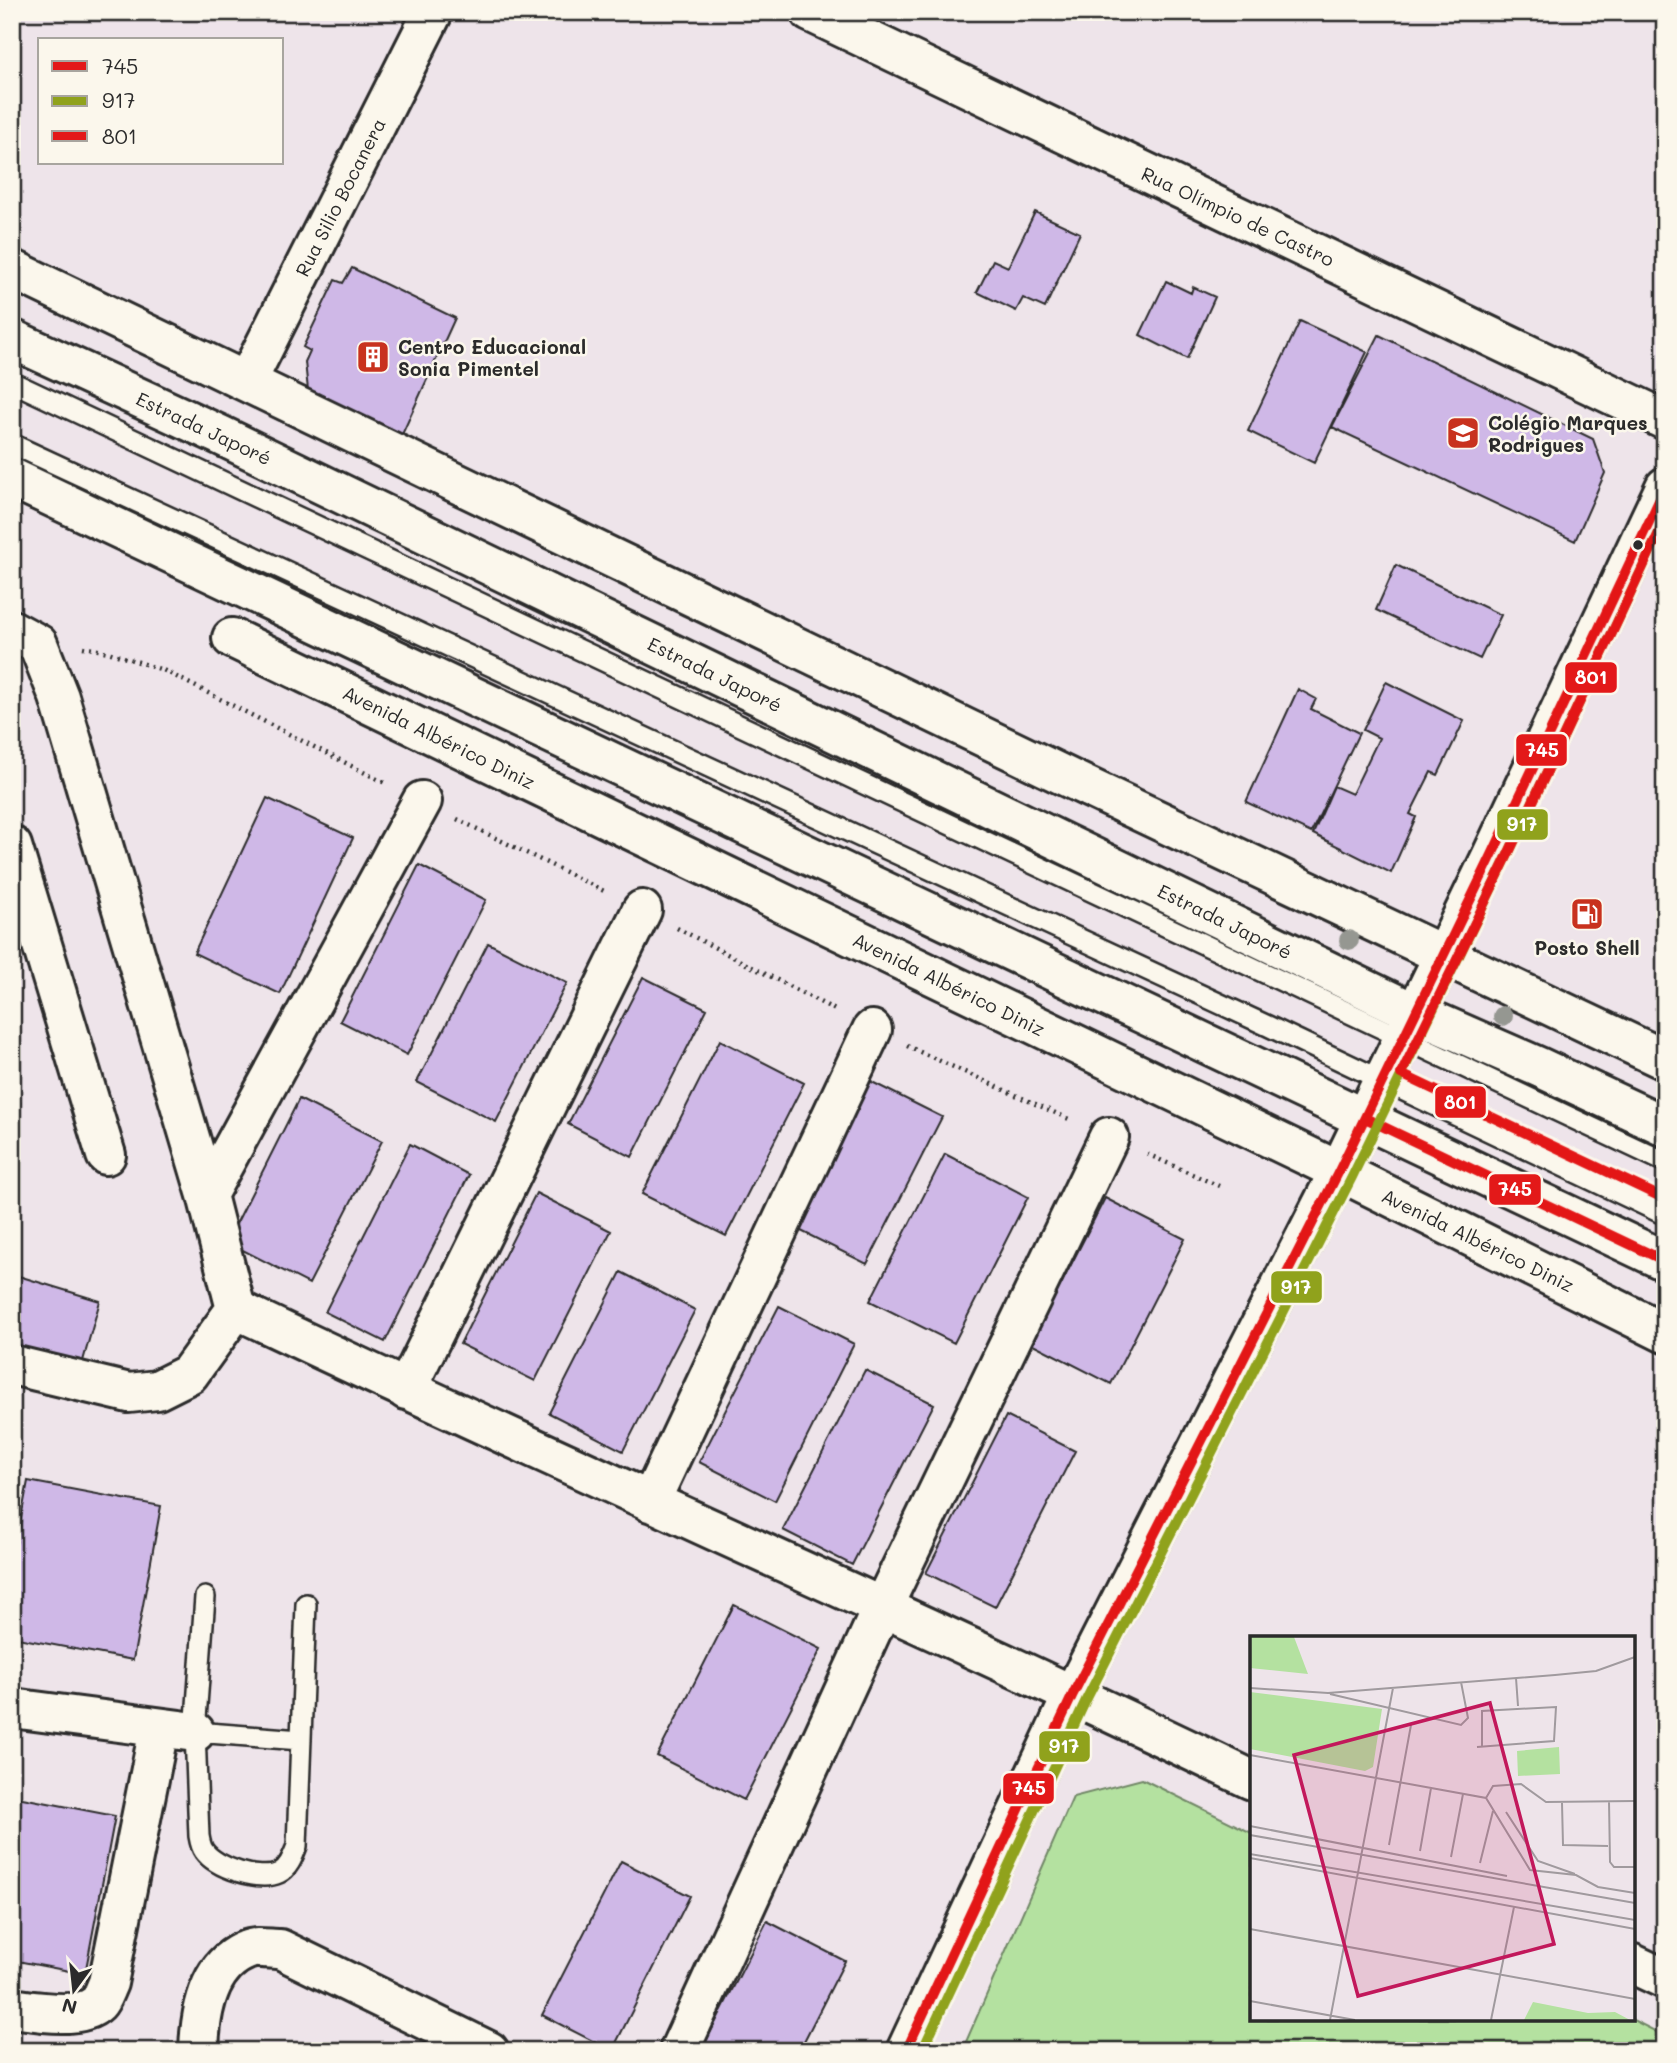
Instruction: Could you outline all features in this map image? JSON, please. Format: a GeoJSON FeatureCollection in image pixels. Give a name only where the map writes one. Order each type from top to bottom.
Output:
{"type":"FeatureCollection","features":[{"type":"Feature","properties":{"kind":"street","name":"Rua Silio Bocanera"},"geometry":{"type":"LineString","coordinates":[[247,382],[433,12]]}},
{"type":"Feature","properties":{"kind":"street","name":"Rua Olímpio de Castro"},"geometry":{"type":"LineString","coordinates":[[810,12],[1665,420]]}},
{"type":"Feature","properties":{"kind":"street"},"geometry":{"type":"LineString","coordinates":[[12,269],[1665,1060]]}},
{"type":"Feature","properties":{"kind":"street","name":"Estrada Japoré"},"geometry":{"type":"LineString","coordinates":[[12,339],[232,441],[1409,1025]]}},
{"type":"Feature","properties":{"kind":"street"},"geometry":{"type":"LineString","coordinates":[[12,478],[1665,1261]]}},
{"type":"Feature","properties":{"kind":"street"},"geometry":{"type":"LineString","coordinates":[[906,2051],[1073,1694],[1365,1118],[1665,487]]}},
{"type":"Feature","properties":{"kind":"street"},"geometry":{"type":"LineString","coordinates":[[12,630],[38,644],[59,697],[207,1195],[236,1309]]}},
{"type":"Feature","properties":{"kind":"street","name":"Avenida Albérico Diniz"},"geometry":{"type":"LineString","coordinates":[[232,638],[1339,1171],[1665,1333]]}},
{"type":"Feature","properties":{"kind":"street"},"geometry":{"type":"LineString","coordinates":[[207,1195],[422,801]]}},
{"type":"Feature","properties":{"kind":"street"},"geometry":{"type":"LineString","coordinates":[[12,846],[106,1155]]}},
{"type":"Feature","properties":{"kind":"street"},"geometry":{"type":"LineString","coordinates":[[406,1390],[642,910]]}},
{"type":"Feature","properties":{"kind":"street"},"geometry":{"type":"LineString","coordinates":[[1409,1025],[1541,1068],[1665,1126]]}},
{"type":"Feature","properties":{"kind":"street"},"geometry":{"type":"LineString","coordinates":[[650,1502],[872,1030]]}},
{"type":"Feature","properties":{"kind":"street"},"geometry":{"type":"LineString","coordinates":[[679,2051],[882,1608],[1109,1137]]}},
{"type":"Feature","properties":{"kind":"street"},"geometry":{"type":"LineString","coordinates":[[236,1309],[406,1390],[1073,1694],[1250,1779]]}},
{"type":"Feature","properties":{"kind":"street"},"geometry":{"type":"LineString","coordinates":[[12,1365],[129,1393],[157,1390],[189,1374],[236,1309]]}},
{"type":"Feature","properties":{"kind":"street"},"geometry":{"type":"LineString","coordinates":[[12,1708],[177,1731],[108,1983],[99,2003],[84,2011],[48,2013],[12,2008]]}},
{"type":"Feature","properties":{"kind":"street"},"geometry":{"type":"LineString","coordinates":[[199,2051],[200,2023],[209,1989],[226,1965],[247,1949],[280,1949],[489,2051]]}},
{"type":"Feature","properties":{"kind":"street"},"geometry":{"type":"LineString","coordinates":[[1635,1965],[1665,1979]]}},
{"type":"Feature","properties":{"kind":"lane"},"geometry":{"type":"LineString","coordinates":[[12,382],[1409,1025],[1665,1163]]}},
{"type":"Feature","properties":{"kind":"lane"},"geometry":{"type":"LineString","coordinates":[[12,444],[1665,1215]]}},
{"type":"Feature","properties":{"kind":"lane"},"geometry":{"type":"LineString","coordinates":[[205,1597],[177,1731],[199,1836],[202,1849],[211,1859],[238,1872],[266,1876],[281,1872],[292,1859],[297,1846],[306,1604]]}},
{"type":"Feature","properties":{"kind":"lane"},"geometry":{"type":"LineString","coordinates":[[177,1731],[301,1740]]}},
{"type":"Feature","properties":{"kind":"green space"},"geometry":{"type":"Polygon","coordinates":[[[1142,1779],[1250,1832],[1250,2021],[1635,2021],[1665,2036],[1665,2051],[962,2051],[1073,1797],[1142,1779]]]}},
{"type":"Feature","properties":{"kind":"building"},"geometry":{"type":"Polygon","coordinates":[[[1035,212],[1080,233],[1045,308],[1023,298],[1016,311],[977,292],[993,260],[1008,267],[1035,212]]]}},
{"type":"Feature","properties":{"kind":"building","name":"Centro Educacional Sonia Pimentel"},"geometry":{"type":"Polygon","coordinates":[[[352,268],[455,318],[400,439],[322,402],[324,398],[308,390],[305,362],[310,351],[303,347],[335,280],[343,283],[352,268]]]}},
{"type":"Feature","properties":{"kind":"building"},"geometry":{"type":"Polygon","coordinates":[[[1166,281],[1191,293],[1193,287],[1215,297],[1187,359],[1140,335],[1166,281]]]}},
{"type":"Feature","properties":{"kind":"building"},"geometry":{"type":"Polygon","coordinates":[[[1300,321],[1367,352],[1314,463],[1248,431],[1300,321]]]}},
{"type":"Feature","properties":{"kind":"building","name":"Colégio Marques Rodrigues"},"geometry":{"type":"Polygon","coordinates":[[[1379,335],[1593,439],[1605,473],[1575,541],[1332,427],[1379,335]]]}},
{"type":"Feature","properties":{"kind":"building"},"geometry":{"type":"Polygon","coordinates":[[[1396,565],[1501,615],[1480,659],[1376,610],[1396,565]]]}},
{"type":"Feature","properties":{"kind":"building"},"geometry":{"type":"Polygon","coordinates":[[[1386,682],[1464,721],[1438,775],[1431,772],[1410,814],[1416,817],[1391,873],[1313,834],[1334,786],[1352,794],[1379,738],[1363,730],[1386,682]]]}},
{"type":"Feature","properties":{"kind":"building"},"geometry":{"type":"Polygon","coordinates":[[[1298,689],[1316,699],[1311,709],[1359,733],[1311,833],[1246,802],[1298,689]]]}},
{"type":"Feature","properties":{"kind":"building"},"geometry":{"type":"Polygon","coordinates":[[[267,798],[353,838],[280,994],[194,953],[267,798]]]}},
{"type":"Feature","properties":{"kind":"building"},"geometry":{"type":"Polygon","coordinates":[[[419,865],[486,900],[407,1055],[340,1021],[419,865]]]}},
{"type":"Feature","properties":{"kind":"building"},"geometry":{"type":"Polygon","coordinates":[[[488,943],[567,983],[496,1122],[417,1082],[488,943]]]}},
{"type":"Feature","properties":{"kind":"building"},"geometry":{"type":"Polygon","coordinates":[[[643,977],[707,1009],[632,1157],[568,1124],[643,977]]]}},
{"type":"Feature","properties":{"kind":"building"},"geometry":{"type":"Polygon","coordinates":[[[720,1040],[804,1083],[726,1236],[642,1194],[720,1040]]]}},
{"type":"Feature","properties":{"kind":"building"},"geometry":{"type":"Polygon","coordinates":[[[870,1081],[942,1117],[867,1264],[795,1228],[870,1081]]]}},
{"type":"Feature","properties":{"kind":"building"},"geometry":{"type":"Polygon","coordinates":[[[299,1099],[382,1141],[309,1284],[227,1242],[299,1099]]]}},
{"type":"Feature","properties":{"kind":"building"},"geometry":{"type":"Polygon","coordinates":[[[12,1101],[20,1103],[12,1126],[12,1101]]]}},
{"type":"Feature","properties":{"kind":"building"},"geometry":{"type":"Polygon","coordinates":[[[410,1144],[469,1175],[385,1342],[325,1312],[410,1144]]]}},
{"type":"Feature","properties":{"kind":"building"},"geometry":{"type":"Polygon","coordinates":[[[945,1154],[1028,1197],[954,1343],[870,1301],[945,1154]]]}},
{"type":"Feature","properties":{"kind":"building"},"geometry":{"type":"Polygon","coordinates":[[[536,1193],[611,1231],[535,1381],[460,1344],[536,1193]]]}},
{"type":"Feature","properties":{"kind":"building"},"geometry":{"type":"Polygon","coordinates":[[[1105,1198],[1185,1239],[1111,1384],[1031,1343],[1105,1198]]]}},
{"type":"Feature","properties":{"kind":"building"},"geometry":{"type":"Polygon","coordinates":[[[621,1272],[695,1310],[623,1451],[549,1413],[621,1272]]]}},
{"type":"Feature","properties":{"kind":"building"},"geometry":{"type":"Polygon","coordinates":[[[12,1274],[100,1301],[81,1368],[12,1347],[12,1274]]]}},
{"type":"Feature","properties":{"kind":"building"},"geometry":{"type":"Polygon","coordinates":[[[779,1306],[854,1344],[775,1501],[699,1462],[779,1306]]]}},
{"type":"Feature","properties":{"kind":"building"},"geometry":{"type":"Polygon","coordinates":[[[865,1370],[934,1404],[852,1565],[783,1530],[865,1370]]]}},
{"type":"Feature","properties":{"kind":"building"},"geometry":{"type":"Polygon","coordinates":[[[1006,1416],[1075,1451],[995,1607],[926,1573],[1006,1416]]]}},
{"type":"Feature","properties":{"kind":"building"},"geometry":{"type":"Polygon","coordinates":[[[28,1481],[161,1506],[133,1660],[12,1637],[12,1566],[28,1481]]]}},
{"type":"Feature","properties":{"kind":"building"},"geometry":{"type":"Polygon","coordinates":[[[734,1605],[821,1649],[744,1800],[657,1756],[734,1605]]]}},
{"type":"Feature","properties":{"kind":"building"},"geometry":{"type":"Polygon","coordinates":[[[12,1796],[115,1816],[85,1974],[12,1960],[12,1796]]]}},
{"type":"Feature","properties":{"kind":"building"},"geometry":{"type":"Polygon","coordinates":[[[621,1861],[690,1896],[612,2051],[542,2015],[621,1861]]]}},
{"type":"Feature","properties":{"kind":"building"},"geometry":{"type":"Polygon","coordinates":[[[767,1921],[845,1961],[799,2051],[701,2051],[767,1921]]]}},
{"type":"Feature","properties":{"kind":"transit line","name":"745"},"geometry":{"type":"LineString","coordinates":[[906,2051],[1073,1694],[1339,1171],[1665,488]]}},
{"type":"Feature","properties":{"kind":"transit line","name":"917"},"geometry":{"type":"LineString","coordinates":[[922,2051],[1086,1700],[1352,1177],[1505,861],[1665,520]]}},
{"type":"Feature","properties":{"kind":"transit line","name":"801"},"geometry":{"type":"LineString","coordinates":[[1665,520],[1505,861],[1401,1074],[1665,1199]]}},
{"type":"Feature","properties":{"kind":"transit line","name":"745"},"geometry":{"type":"LineString","coordinates":[[1365,1118],[1665,1261]]}},
{"type":"Feature","properties":{"kind":"place","name":"Centro Educacional Sonia Pimentel"},"geometry":{"type":"Point","coordinates":[373,357]}},
{"type":"Feature","properties":{"kind":"place","name":"Colégio Marques Rodrigues"},"geometry":{"type":"Point","coordinates":[1463,433]}},
{"type":"Feature","properties":{"kind":"place","name":"Posto Shell"},"geometry":{"type":"Point","coordinates":[1587,914]}}]}
